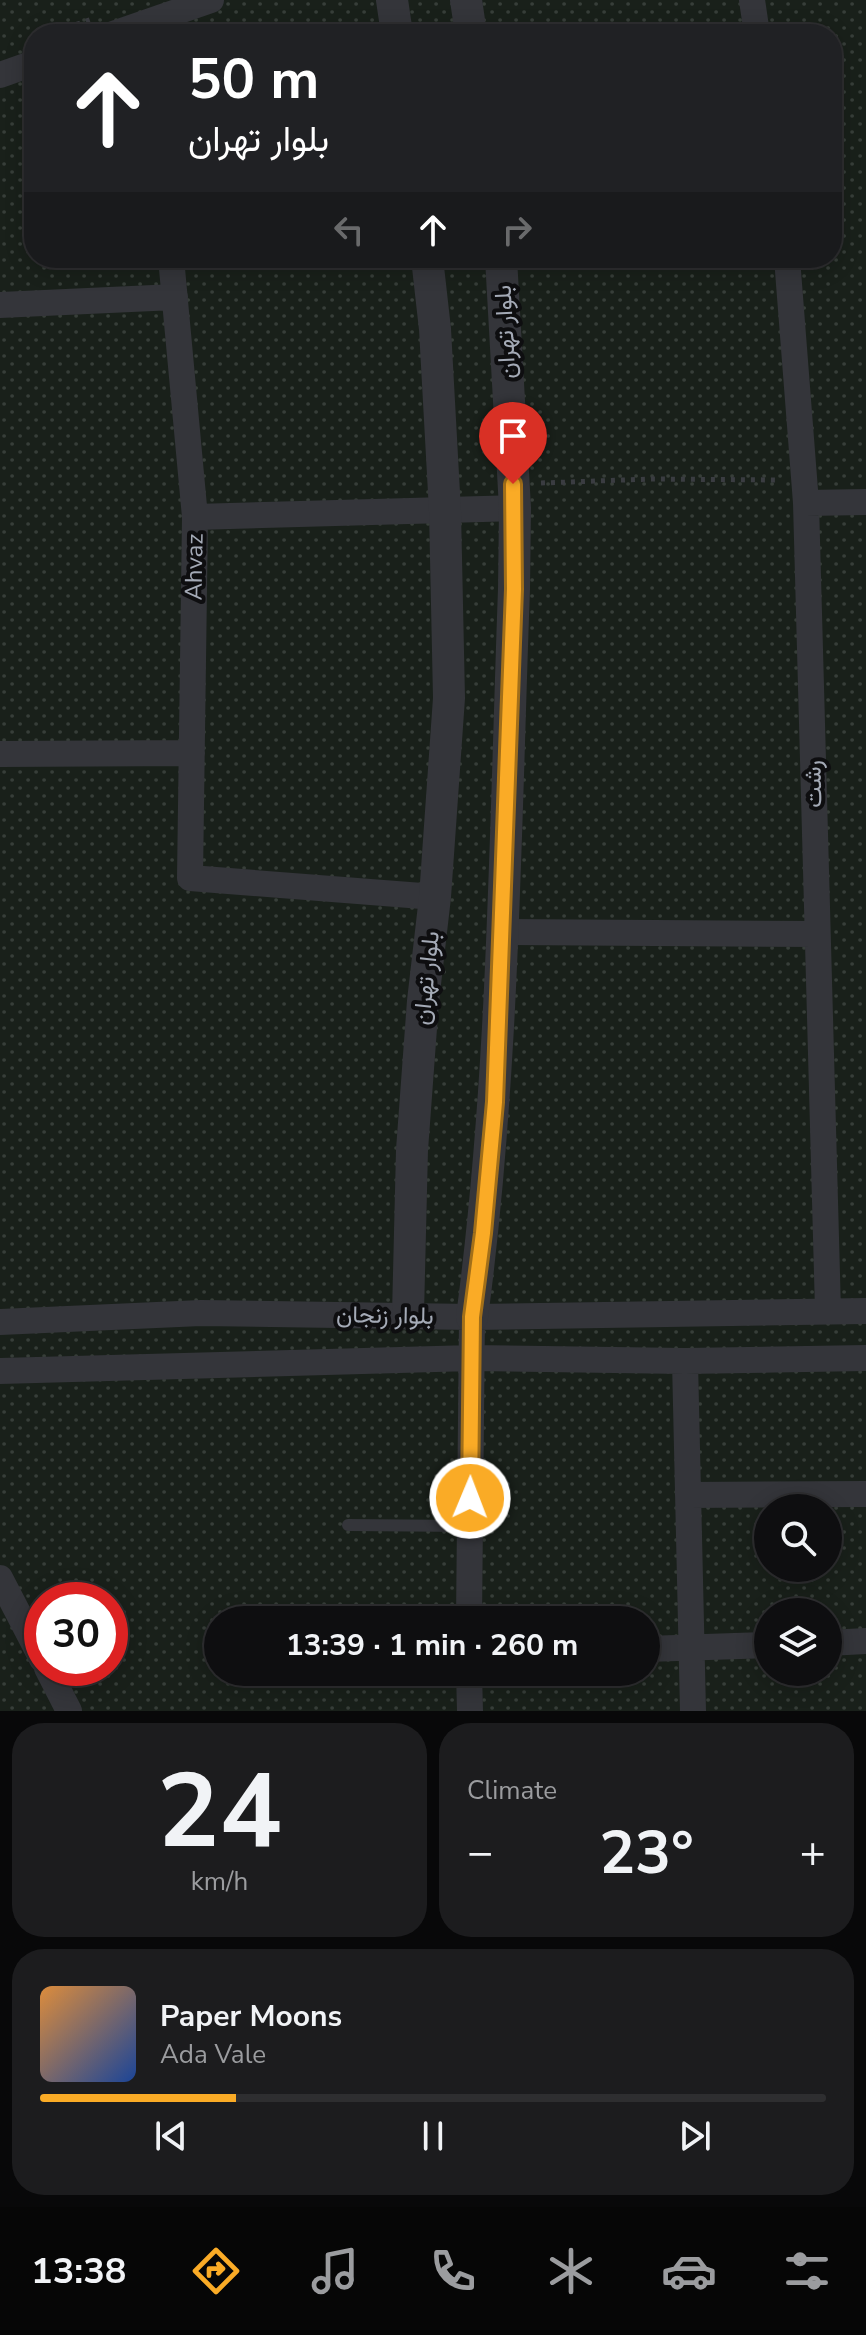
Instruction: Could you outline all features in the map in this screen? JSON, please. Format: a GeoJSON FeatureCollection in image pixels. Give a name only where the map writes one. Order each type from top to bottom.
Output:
{"type":"FeatureCollection","features":[{"type":"Feature","properties":{"kind":"street"},"geometry":{"type":"LineString","coordinates":[[159,24],[211,0]]}},
{"type":"Feature","properties":{"kind":"street"},"geometry":{"type":"LineString","coordinates":[[392,0],[396,24]]}},
{"type":"Feature","properties":{"kind":"street"},"geometry":{"type":"LineString","coordinates":[[466,0],[470,24]]}},
{"type":"Feature","properties":{"kind":"street"},"geometry":{"type":"LineString","coordinates":[[752,0],[756,24]]}},
{"type":"Feature","properties":{"kind":"street"},"geometry":{"type":"LineString","coordinates":[[0,75],[24,67]]}},
{"type":"Feature","properties":{"kind":"street","name":"Ahvaz"},"geometry":{"type":"LineString","coordinates":[[172,268],[195,517],[190,878],[435,897]]}},
{"type":"Feature","properties":{"kind":"street","name":"بلوار تهران"},"geometry":{"type":"LineString","coordinates":[[408,1314],[412,1150],[449,698],[445,511],[435,329],[428,268]]}},
{"type":"Feature","properties":{"kind":"street","name":"بلوار تهران"},"geometry":{"type":"LineString","coordinates":[[472,1317],[495,1102],[514,589],[514,496],[502,268]]}},
{"type":"Feature","properties":{"kind":"street","name":"رشت"},"geometry":{"type":"LineString","coordinates":[[788,268],[805,492],[828,1311]]}},
{"type":"Feature","properties":{"kind":"street"},"geometry":{"type":"LineString","coordinates":[[0,305],[175,297]]}},
{"type":"Feature","properties":{"kind":"street"},"geometry":{"type":"LineString","coordinates":[[805,492],[866,502]]}},
{"type":"Feature","properties":{"kind":"street"},"geometry":{"type":"LineString","coordinates":[[195,517],[445,511],[514,496]]}},
{"type":"Feature","properties":{"kind":"street"},"geometry":{"type":"LineString","coordinates":[[0,754],[192,753]]}},
{"type":"Feature","properties":{"kind":"street"},"geometry":{"type":"LineString","coordinates":[[501,932],[816,934]]}},
{"type":"Feature","properties":{"kind":"street","name":"بلوار زنجان"},"geometry":{"type":"LineString","coordinates":[[0,1322],[201,1313],[472,1317],[866,1311]]}},
{"type":"Feature","properties":{"kind":"street"},"geometry":{"type":"LineString","coordinates":[[469,1606],[472,1317]]}},
{"type":"Feature","properties":{"kind":"street","name":"بلوار زنجان"},"geometry":{"type":"LineString","coordinates":[[0,1371],[472,1358],[685,1361],[866,1358]]}},
{"type":"Feature","properties":{"kind":"street"},"geometry":{"type":"LineString","coordinates":[[685,1361],[693,1711]]}},
{"type":"Feature","properties":{"kind":"street"},"geometry":{"type":"LineString","coordinates":[[688,1495],[866,1494]]}},
{"type":"Feature","properties":{"kind":"street"},"geometry":{"type":"LineString","coordinates":[[0,1578],[24,1624]]}},
{"type":"Feature","properties":{"kind":"street"},"geometry":{"type":"LineString","coordinates":[[842,1642],[866,1641]]}},
{"type":"Feature","properties":{"kind":"street"},"geometry":{"type":"LineString","coordinates":[[660,1649],[754,1646]]}},
{"type":"Feature","properties":{"kind":"street"},"geometry":{"type":"LineString","coordinates":[[56,1686],[69,1711]]}},
{"type":"Feature","properties":{"kind":"street"},"geometry":{"type":"LineString","coordinates":[[469,1686],[470,1711]]}},
{"type":"Feature","properties":{"kind":"lane"},"geometry":{"type":"LineString","coordinates":[[348,1525],[469,1526]]}},
{"type":"Feature","properties":{"kind":"path"},"geometry":{"type":"LineString","coordinates":[[514,496],[652,479],[805,492]]}},
{"type":"Feature","properties":{"kind":"shaded area"},"geometry":{"type":"Polygon","coordinates":[[[0,0],[866,0],[866,1711],[0,1711],[0,0]]]}},
{"type":"Feature","properties":{"kind":"route"},"geometry":{"type":"LineString","coordinates":[[470,1498],[472,1317],[495,1102],[514,589],[513,484]]}}]}
